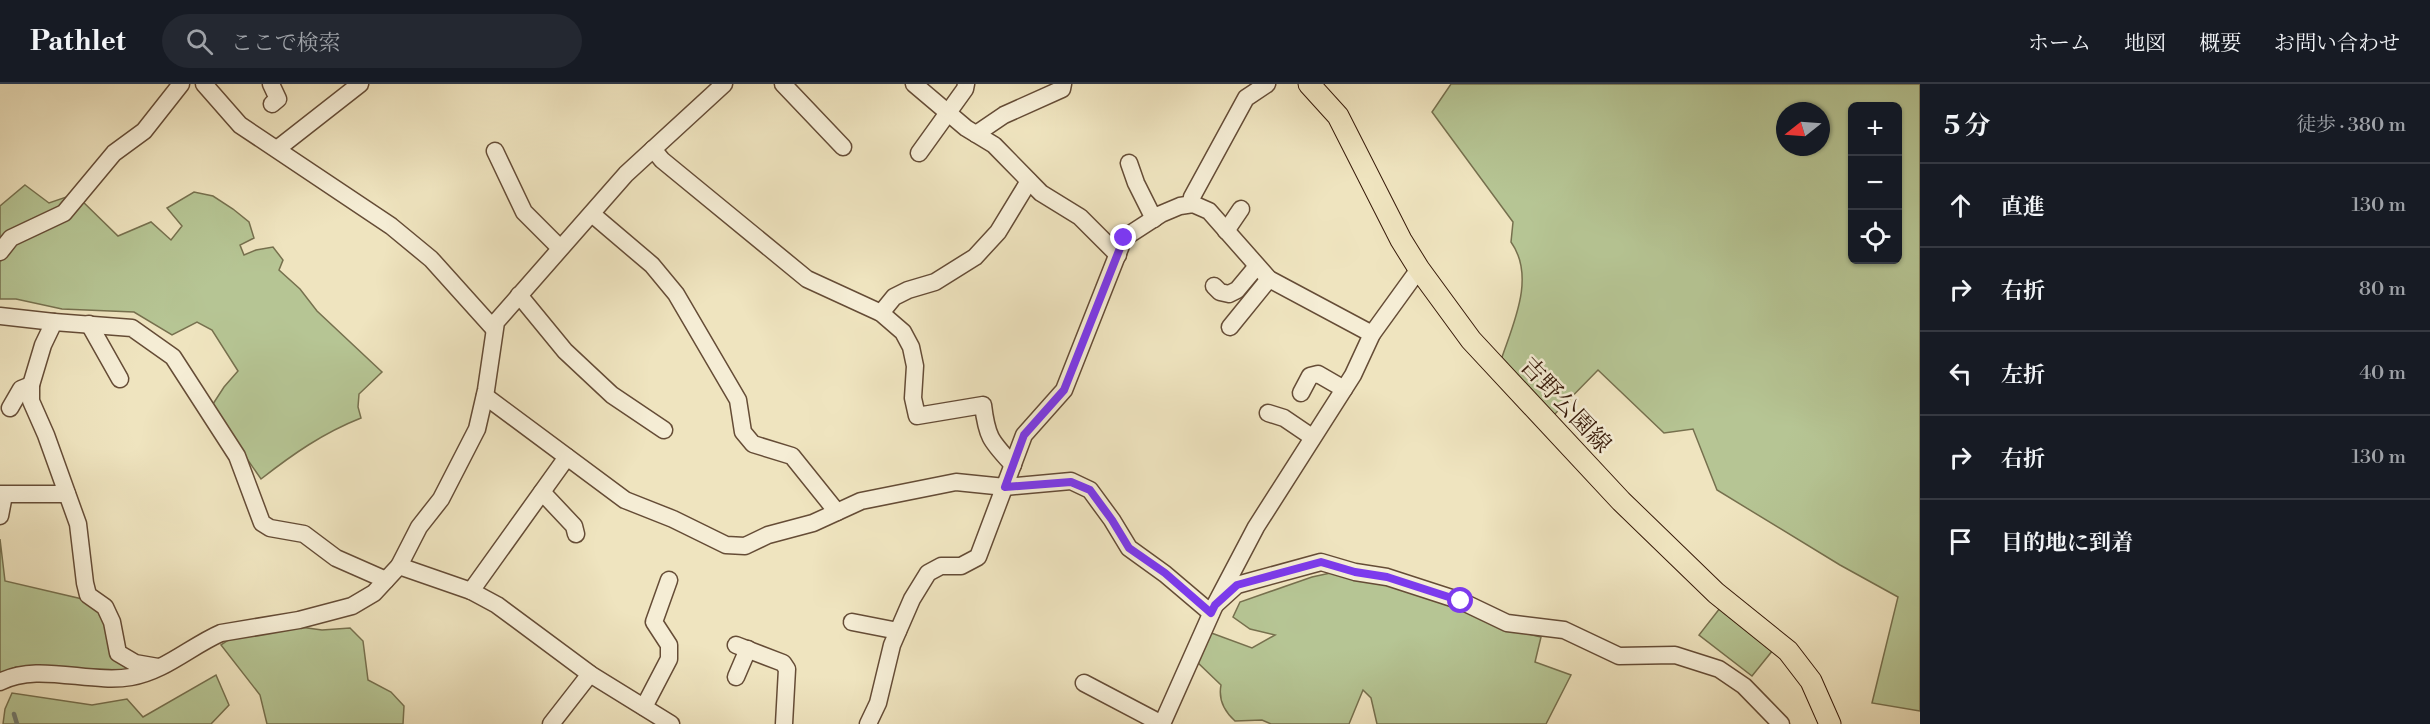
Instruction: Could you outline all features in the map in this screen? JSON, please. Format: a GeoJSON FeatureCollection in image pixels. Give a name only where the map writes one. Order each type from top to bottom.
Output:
{"type":"FeatureCollection","features":[{"type":"Feature","properties":{"kind":"main road","name":"吉野公園線"},"geometry":{"type":"LineString","coordinates":[[1309,84],[1338,117],[1401,240],[1419,269],[1472,340],[1621,501],[1716,593],[1788,651],[1811,681],[1830,724]]}},
{"type":"Feature","properties":{"kind":"street"},"geometry":{"type":"LineString","coordinates":[[0,252],[11,238],[64,213],[114,153],[144,131],[181,84]]}},
{"type":"Feature","properties":{"kind":"street"},"geometry":{"type":"LineString","coordinates":[[204,84],[240,124],[391,226],[431,259],[495,329]]}},
{"type":"Feature","properties":{"kind":"street"},"geometry":{"type":"LineString","coordinates":[[271,84],[278,99],[272,104]]}},
{"type":"Feature","properties":{"kind":"street"},"geometry":{"type":"LineString","coordinates":[[277,149],[360,84]]}},
{"type":"Feature","properties":{"kind":"street"},"geometry":{"type":"LineString","coordinates":[[0,682],[12,676],[33,673],[79,678],[132,677],[159,667],[221,633],[299,620],[352,606],[374,593],[399,566],[419,527],[441,499],[477,429],[485,396],[496,322],[626,174],[724,84]]}},
{"type":"Feature","properties":{"kind":"street"},"geometry":{"type":"LineString","coordinates":[[783,84],[843,147]]}},
{"type":"Feature","properties":{"kind":"street"},"geometry":{"type":"LineString","coordinates":[[914,84],[948,113],[994,144],[1041,193],[1080,217],[1118,255]]}},
{"type":"Feature","properties":{"kind":"street"},"geometry":{"type":"LineString","coordinates":[[919,153],[965,89],[966,84]]}},
{"type":"Feature","properties":{"kind":"street"},"geometry":{"type":"LineString","coordinates":[[976,134],[1004,115],[1062,89],[1062,84]]}},
{"type":"Feature","properties":{"kind":"street"},"geometry":{"type":"LineString","coordinates":[[1191,204],[1192,197],[1246,98],[1267,84]]}},
{"type":"Feature","properties":{"kind":"street"},"geometry":{"type":"LineString","coordinates":[[653,148],[662,160],[807,279],[881,313],[903,332],[912,347],[915,366],[913,398],[917,416],[983,405],[986,430],[996,446],[1013,465]]}},
{"type":"Feature","properties":{"kind":"street"},"geometry":{"type":"LineString","coordinates":[[495,152],[524,212],[560,248]]}},
{"type":"Feature","properties":{"kind":"street"},"geometry":{"type":"LineString","coordinates":[[1129,163],[1154,219]]}},
{"type":"Feature","properties":{"kind":"street"},"geometry":{"type":"LineString","coordinates":[[881,313],[894,297],[935,282],[975,257],[998,232],[1029,181]]}},
{"type":"Feature","properties":{"kind":"street"},"geometry":{"type":"LineString","coordinates":[[868,724],[878,703],[892,645],[912,599],[928,573],[942,566],[961,566],[978,557],[1024,435],[1064,390],[1124,238],[1154,219],[1180,206],[1191,204],[1209,211],[1269,279],[1372,334]]}},
{"type":"Feature","properties":{"kind":"street"},"geometry":{"type":"LineString","coordinates":[[1226,231],[1241,209]]}},
{"type":"Feature","properties":{"kind":"street"},"geometry":{"type":"LineString","coordinates":[[592,214],[652,265],[676,294],[738,400],[743,432],[753,444],[792,456],[837,512]]}},
{"type":"Feature","properties":{"kind":"street"},"geometry":{"type":"LineString","coordinates":[[1214,286],[1220,292],[1229,294],[1237,290],[1257,266]]}},
{"type":"Feature","properties":{"kind":"street"},"geometry":{"type":"LineString","coordinates":[[1084,683],[1162,724],[1213,609],[1256,527],[1353,375],[1372,334],[1419,269]]}},
{"type":"Feature","properties":{"kind":"street"},"geometry":{"type":"LineString","coordinates":[[1230,327],[1269,279]]}},
{"type":"Feature","properties":{"kind":"street"},"geometry":{"type":"LineString","coordinates":[[519,295],[565,351],[612,395],[664,430]]}},
{"type":"Feature","properties":{"kind":"street"},"geometry":{"type":"LineString","coordinates":[[0,316],[132,328],[173,357],[237,456],[262,524],[270,528],[304,534],[336,558],[386,580]]}},
{"type":"Feature","properties":{"kind":"street"},"geometry":{"type":"LineString","coordinates":[[54,322],[43,345],[31,385],[31,401],[46,435],[78,524],[88,595],[105,607],[112,622],[118,653],[135,663],[159,667]]}},
{"type":"Feature","properties":{"kind":"street"},"geometry":{"type":"LineString","coordinates":[[89,324],[120,378]]}},
{"type":"Feature","properties":{"kind":"street"},"geometry":{"type":"LineString","coordinates":[[1301,393],[1310,376],[1318,374],[1344,389]]}},
{"type":"Feature","properties":{"kind":"street"},"geometry":{"type":"LineString","coordinates":[[10,408],[21,389],[31,385]]}},
{"type":"Feature","properties":{"kind":"street"},"geometry":{"type":"LineString","coordinates":[[485,396],[625,501],[673,519],[726,545],[745,546],[768,535],[813,523],[861,501],[956,482],[1005,487],[1071,482],[1090,490],[1129,548],[1213,609]]}},
{"type":"Feature","properties":{"kind":"street"},"geometry":{"type":"LineString","coordinates":[[1268,413],[1284,418],[1312,437]]}},
{"type":"Feature","properties":{"kind":"street"},"geometry":{"type":"LineString","coordinates":[[471,591],[567,457]]}},
{"type":"Feature","properties":{"kind":"street"},"geometry":{"type":"LineString","coordinates":[[542,492],[574,526],[576,534]]}},
{"type":"Feature","properties":{"kind":"street"},"geometry":{"type":"LineString","coordinates":[[0,516],[2,494],[67,494]]}},
{"type":"Feature","properties":{"kind":"street"},"geometry":{"type":"LineString","coordinates":[[1213,609],[1237,585],[1321,562],[1355,572],[1387,577],[1461,601],[1507,623],[1564,630],[1619,656],[1675,655],[1719,669],[1744,686],[1780,724]]}},
{"type":"Feature","properties":{"kind":"street"},"geometry":{"type":"LineString","coordinates":[[399,566],[471,591],[497,605],[590,674],[671,724]]}},
{"type":"Feature","properties":{"kind":"street"},"geometry":{"type":"LineString","coordinates":[[644,707],[669,659],[669,645],[654,622],[669,580]]}},
{"type":"Feature","properties":{"kind":"street"},"geometry":{"type":"LineString","coordinates":[[852,622],[898,631]]}},
{"type":"Feature","properties":{"kind":"street"},"geometry":{"type":"LineString","coordinates":[[736,676],[742,647],[783,663],[787,669],[784,724]]}},
{"type":"Feature","properties":{"kind":"street"},"geometry":{"type":"LineString","coordinates":[[551,724],[590,674]]}},
{"type":"Feature","properties":{"kind":"green space"},"geometry":{"type":"Polygon","coordinates":[[[1451,84],[1920,84],[1920,711],[1872,703],[1898,597],[1840,565],[1717,490],[1693,429],[1664,433],[1598,370],[1553,416],[1501,360],[1516,316],[1522,285],[1522,270],[1511,242],[1513,222],[1432,112],[1451,84]]]}},
{"type":"Feature","properties":{"kind":"green space"},"geometry":{"type":"Polygon","coordinates":[[[25,185],[49,203],[75,194],[118,236],[151,222],[171,240],[182,226],[167,208],[194,192],[213,196],[233,209],[249,222],[254,238],[240,245],[244,255],[273,247],[283,260],[279,270],[300,289],[317,311],[382,372],[359,394],[358,407],[361,418],[309,445],[261,479],[211,407],[238,371],[212,330],[197,322],[172,335],[134,312],[62,309],[16,299],[0,299],[0,206],[25,185]]]}},
{"type":"Feature","properties":{"kind":"green space"},"geometry":{"type":"Polygon","coordinates":[[[0,539],[5,581],[95,602],[133,667],[125,670],[16,667],[0,673],[0,539]]]}},
{"type":"Feature","properties":{"kind":"green space"},"geometry":{"type":"Polygon","coordinates":[[[1335,572],[1410,590],[1541,637],[1535,662],[1571,675],[1546,724],[1377,724],[1371,698],[1363,690],[1349,724],[1271,724],[1262,720],[1235,721],[1223,705],[1220,696],[1221,685],[1194,659],[1206,631],[1252,648],[1275,635],[1250,629],[1233,617],[1240,602],[1312,577],[1335,572]]]}},
{"type":"Feature","properties":{"kind":"green space"},"geometry":{"type":"Polygon","coordinates":[[[1720,608],[1773,650],[1752,676],[1699,635],[1720,608]]]}},
{"type":"Feature","properties":{"kind":"green space"},"geometry":{"type":"Polygon","coordinates":[[[278,624],[322,630],[350,628],[363,641],[368,680],[391,692],[404,706],[403,724],[267,724],[260,695],[221,645],[239,633],[278,624]]]}},
{"type":"Feature","properties":{"kind":"green space"},"geometry":{"type":"Polygon","coordinates":[[[216,675],[229,705],[211,724],[3,724],[5,709],[12,693],[92,705],[127,699],[143,717],[216,675]]]}},
{"type":"Feature","properties":{"kind":"waterway"},"geometry":{"type":"LineString","coordinates":[[14,714],[17,724]]}},
{"type":"Feature","properties":{"kind":"route"},"geometry":{"type":"LineString","coordinates":[[1124,238],[1064,390],[1024,435],[1005,487],[1071,482],[1090,490],[1129,548],[1165,573],[1211,613],[1215,605],[1237,585],[1321,562],[1355,572],[1387,577],[1461,601]]}}]}
